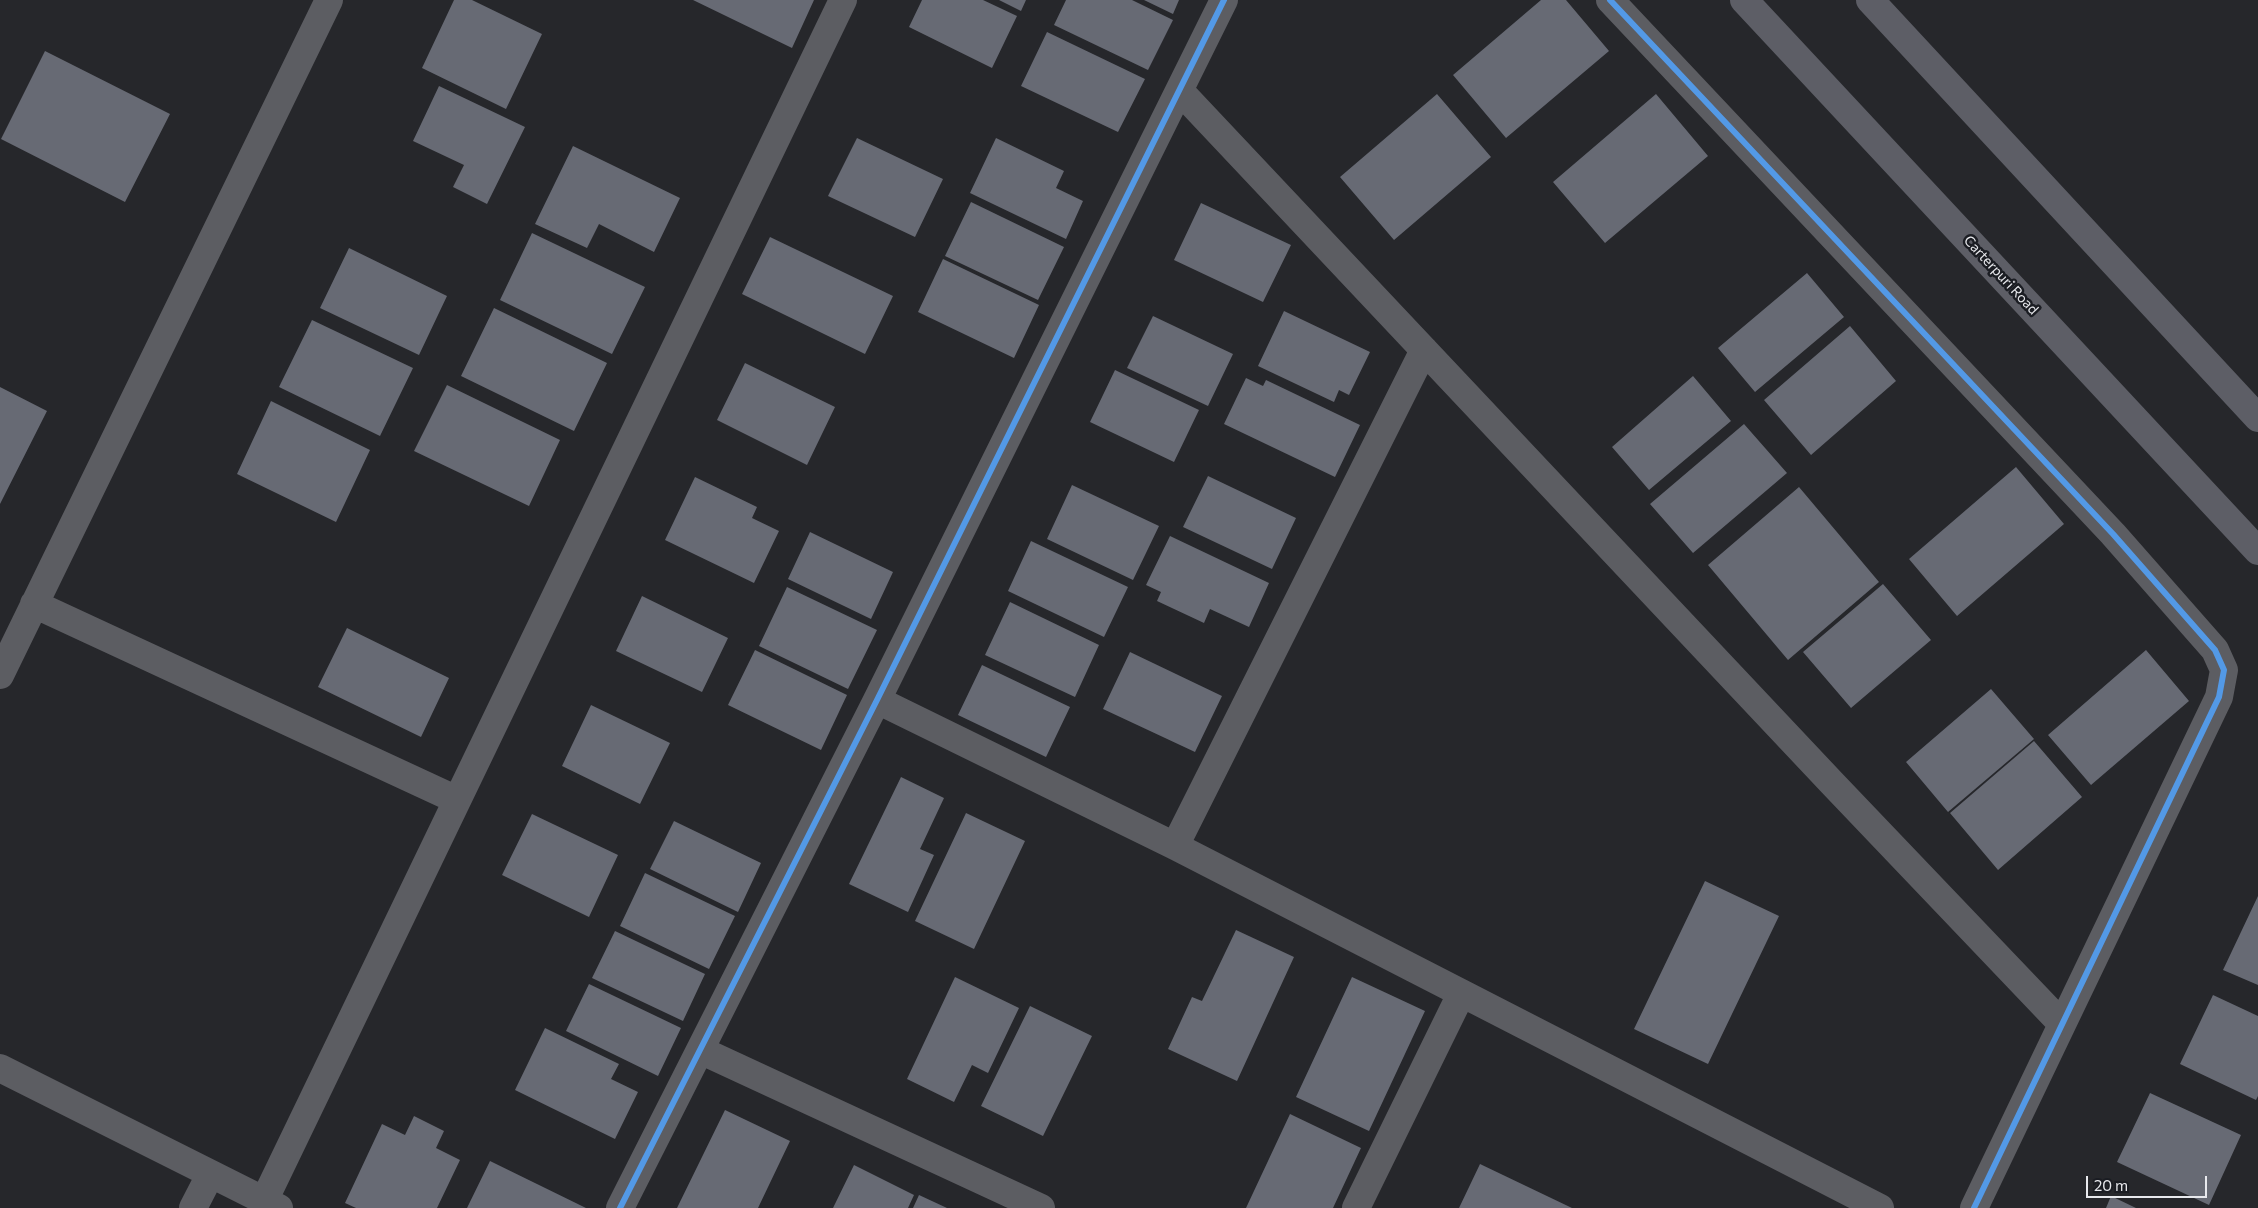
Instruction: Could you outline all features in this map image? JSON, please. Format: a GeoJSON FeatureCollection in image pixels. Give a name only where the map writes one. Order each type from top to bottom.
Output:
{"type":"FeatureCollection","features":[{"type":"Feature","properties":{"kind":"main road","name":"Carterpuri Road"},"geometry":{"type":"LineString","coordinates":[[1744,0],[2258,551]]}},
{"type":"Feature","properties":{"kind":"main road"},"geometry":{"type":"LineString","coordinates":[[1870,0],[2258,418]]}},
{"type":"Feature","properties":{"kind":"street"},"geometry":{"type":"LineString","coordinates":[[0,675],[329,0]]}},
{"type":"Feature","properties":{"kind":"street"},"geometry":{"type":"LineString","coordinates":[[0,1068],[271,1204],[457,800],[844,0]]}},
{"type":"Feature","properties":{"kind":"street"},"geometry":{"type":"LineString","coordinates":[[620,1208],[877,700],[1224,0]]}},
{"type":"Feature","properties":{"kind":"street"},"geometry":{"type":"LineString","coordinates":[[1610,0],[2106,527],[2215,650],[2224,670],[2219,697],[1974,1208]]}},
{"type":"Feature","properties":{"kind":"street"},"geometry":{"type":"LineString","coordinates":[[1180,91],[1825,776],[2062,1024]]}},
{"type":"Feature","properties":{"kind":"street"},"geometry":{"type":"LineString","coordinates":[[1175,846],[1424,350]]}},
{"type":"Feature","properties":{"kind":"street"},"geometry":{"type":"LineString","coordinates":[[34,604],[457,800]]}},
{"type":"Feature","properties":{"kind":"street"},"geometry":{"type":"LineString","coordinates":[[877,700],[1175,846],[1880,1208]]}},
{"type":"Feature","properties":{"kind":"street"},"geometry":{"type":"LineString","coordinates":[[1356,1208],[1461,994]]}},
{"type":"Feature","properties":{"kind":"street"},"geometry":{"type":"LineString","coordinates":[[700,1050],[1041,1208]]}},
{"type":"Feature","properties":{"kind":"street"},"geometry":{"type":"LineString","coordinates":[[193,1208],[210,1175]]}},
{"type":"Feature","properties":{"kind":"building"},"geometry":{"type":"Polygon","coordinates":[[[454,0],[472,0],[542,34],[506,109],[422,68],[454,0]]]}},
{"type":"Feature","properties":{"kind":"building"},"geometry":{"type":"Polygon","coordinates":[[[693,0],[814,0],[792,48],[693,0]]]}},
{"type":"Feature","properties":{"kind":"building"},"geometry":{"type":"Polygon","coordinates":[[[922,0],[983,0],[1017,16],[992,68],[909,27],[922,0]]]}},
{"type":"Feature","properties":{"kind":"building"},"geometry":{"type":"Polygon","coordinates":[[[999,0],[1026,0],[1021,11],[999,0]]]}},
{"type":"Feature","properties":{"kind":"building"},"geometry":{"type":"Polygon","coordinates":[[[1066,0],[1132,0],[1173,20],[1148,70],[1054,25],[1066,0]]]}},
{"type":"Feature","properties":{"kind":"building"},"geometry":{"type":"Polygon","coordinates":[[[1144,0],[1179,0],[1173,14],[1144,0]]]}},
{"type":"Feature","properties":{"kind":"building"},"geometry":{"type":"Polygon","coordinates":[[[1541,0],[1566,0],[1609,51],[1506,138],[1453,75],[1541,0]]]}},
{"type":"Feature","properties":{"kind":"building"},"geometry":{"type":"Polygon","coordinates":[[[1047,32],[1145,79],[1118,132],[1021,86],[1047,32]]]}},
{"type":"Feature","properties":{"kind":"building"},"geometry":{"type":"Polygon","coordinates":[[[45,51],[170,114],[125,202],[1,139],[45,51]]]}},
{"type":"Feature","properties":{"kind":"building"},"geometry":{"type":"Polygon","coordinates":[[[439,86],[525,127],[487,204],[453,187],[464,165],[413,141],[439,86]]]}},
{"type":"Feature","properties":{"kind":"building"},"geometry":{"type":"Polygon","coordinates":[[[1437,94],[1491,157],[1394,240],[1340,177],[1437,94]]]}},
{"type":"Feature","properties":{"kind":"building"},"geometry":{"type":"Polygon","coordinates":[[[1656,94],[1708,156],[1605,243],[1553,182],[1656,94]]]}},
{"type":"Feature","properties":{"kind":"building"},"geometry":{"type":"Polygon","coordinates":[[[857,138],[943,179],[915,237],[828,196],[857,138]]]}},
{"type":"Feature","properties":{"kind":"building"},"geometry":{"type":"Polygon","coordinates":[[[996,138],[1064,171],[1056,188],[1083,201],[1066,239],[970,193],[996,138]]]}},
{"type":"Feature","properties":{"kind":"building"},"geometry":{"type":"Polygon","coordinates":[[[573,146],[680,198],[654,252],[599,224],[587,248],[535,224],[573,146]]]}},
{"type":"Feature","properties":{"kind":"building"},"geometry":{"type":"Polygon","coordinates":[[[971,202],[1064,247],[1038,300],[945,256],[971,202]]]}},
{"type":"Feature","properties":{"kind":"building"},"geometry":{"type":"Polygon","coordinates":[[[1201,203],[1291,245],[1263,302],[1174,260],[1201,203]]]}},
{"type":"Feature","properties":{"kind":"building"},"geometry":{"type":"Polygon","coordinates":[[[532,233],[645,287],[612,354],[500,300],[532,233]]]}},
{"type":"Feature","properties":{"kind":"building"},"geometry":{"type":"Polygon","coordinates":[[[770,237],[893,296],[865,354],[742,294],[770,237]]]}},
{"type":"Feature","properties":{"kind":"building"},"geometry":{"type":"Polygon","coordinates":[[[349,248],[447,296],[419,355],[320,308],[349,248]]]}},
{"type":"Feature","properties":{"kind":"building"},"geometry":{"type":"Polygon","coordinates":[[[943,259],[1039,305],[1014,358],[918,312],[943,259]]]}},
{"type":"Feature","properties":{"kind":"building"},"geometry":{"type":"Polygon","coordinates":[[[1807,273],[1844,317],[1755,392],[1718,348],[1807,273]]]}},
{"type":"Feature","properties":{"kind":"building"},"geometry":{"type":"Polygon","coordinates":[[[494,308],[607,363],[574,431],[461,376],[494,308]]]}},
{"type":"Feature","properties":{"kind":"building"},"geometry":{"type":"Polygon","coordinates":[[[1284,311],[1370,352],[1349,395],[1339,390],[1334,402],[1258,366],[1284,311]]]}},
{"type":"Feature","properties":{"kind":"building"},"geometry":{"type":"Polygon","coordinates":[[[1153,316],[1233,354],[1208,406],[1127,368],[1153,316]]]}},
{"type":"Feature","properties":{"kind":"building"},"geometry":{"type":"Polygon","coordinates":[[[312,320],[413,368],[380,436],[279,387],[312,320]]]}},
{"type":"Feature","properties":{"kind":"building"},"geometry":{"type":"Polygon","coordinates":[[[1850,326],[1896,381],[1811,455],[1764,400],[1850,326]]]}},
{"type":"Feature","properties":{"kind":"building"},"geometry":{"type":"Polygon","coordinates":[[[745,363],[835,407],[807,465],[717,420],[745,363]]]}},
{"type":"Feature","properties":{"kind":"building"},"geometry":{"type":"Polygon","coordinates":[[[1115,370],[1199,410],[1174,462],[1090,422],[1115,370]]]}},
{"type":"Feature","properties":{"kind":"building"},"geometry":{"type":"Polygon","coordinates":[[[1693,376],[1731,421],[1649,490],[1612,447],[1693,376]]]}},
{"type":"Feature","properties":{"kind":"building"},"geometry":{"type":"Polygon","coordinates":[[[1246,378],[1263,386],[1266,380],[1360,425],[1335,477],[1224,424],[1246,378]]]}},
{"type":"Feature","properties":{"kind":"building"},"geometry":{"type":"Polygon","coordinates":[[[447,385],[560,440],[529,506],[414,451],[447,385]]]}},
{"type":"Feature","properties":{"kind":"building"},"geometry":{"type":"Polygon","coordinates":[[[0,387],[47,411],[0,504],[0,387]]]}},
{"type":"Feature","properties":{"kind":"building"},"geometry":{"type":"Polygon","coordinates":[[[271,401],[370,450],[336,522],[237,474],[271,401]]]}},
{"type":"Feature","properties":{"kind":"building"},"geometry":{"type":"Polygon","coordinates":[[[1744,424],[1787,473],[1693,553],[1650,504],[1744,424]]]}},
{"type":"Feature","properties":{"kind":"building"},"geometry":{"type":"Polygon","coordinates":[[[2016,467],[2064,524],[1957,616],[1909,559],[2016,467]]]}},
{"type":"Feature","properties":{"kind":"building"},"geometry":{"type":"Polygon","coordinates":[[[1208,476],[1296,518],[1272,569],[1183,527],[1208,476]]]}},
{"type":"Feature","properties":{"kind":"building"},"geometry":{"type":"Polygon","coordinates":[[[695,477],[757,507],[752,518],[779,531],[754,583],[665,540],[695,477]]]}},
{"type":"Feature","properties":{"kind":"building"},"geometry":{"type":"Polygon","coordinates":[[[1072,485],[1159,526],[1133,580],[1047,539],[1072,485]]]}},
{"type":"Feature","properties":{"kind":"building"},"geometry":{"type":"Polygon","coordinates":[[[1799,487],[1879,582],[1788,660],[1708,565],[1799,487]]]}},
{"type":"Feature","properties":{"kind":"building"},"geometry":{"type":"Polygon","coordinates":[[[810,532],[893,572],[871,619],[788,579],[810,532]]]}},
{"type":"Feature","properties":{"kind":"building"},"geometry":{"type":"Polygon","coordinates":[[[1170,536],[1269,583],[1249,627],[1210,609],[1204,623],[1157,601],[1161,592],[1146,585],[1170,536]]]}},
{"type":"Feature","properties":{"kind":"building"},"geometry":{"type":"Polygon","coordinates":[[[1031,541],[1128,587],[1104,637],[1008,591],[1031,541]]]}},
{"type":"Feature","properties":{"kind":"building"},"geometry":{"type":"Polygon","coordinates":[[[1883,584],[1931,640],[1851,708],[1803,652],[1883,584]]]}},
{"type":"Feature","properties":{"kind":"building"},"geometry":{"type":"Polygon","coordinates":[[[787,587],[877,630],[848,689],[759,646],[787,587]]]}},
{"type":"Feature","properties":{"kind":"building"},"geometry":{"type":"Polygon","coordinates":[[[642,596],[728,638],[702,692],[616,651],[642,596]]]}},
{"type":"Feature","properties":{"kind":"building"},"geometry":{"type":"Polygon","coordinates":[[[1010,602],[1099,645],[1075,697],[985,655],[1010,602]]]}},
{"type":"Feature","properties":{"kind":"building"},"geometry":{"type":"Polygon","coordinates":[[[347,628],[449,678],[421,737],[318,687],[347,628]]]}},
{"type":"Feature","properties":{"kind":"building"},"geometry":{"type":"Polygon","coordinates":[[[755,650],[847,695],[821,750],[728,705],[755,650]]]}},
{"type":"Feature","properties":{"kind":"building"},"geometry":{"type":"Polygon","coordinates":[[[2146,650],[2189,701],[2091,785],[2048,735],[2146,650]]]}},
{"type":"Feature","properties":{"kind":"building"},"geometry":{"type":"Polygon","coordinates":[[[1130,652],[1222,696],[1195,752],[1103,709],[1130,652]]]}},
{"type":"Feature","properties":{"kind":"building"},"geometry":{"type":"Polygon","coordinates":[[[982,665],[1070,707],[1046,757],[958,715],[982,665]]]}},
{"type":"Feature","properties":{"kind":"building"},"geometry":{"type":"Polygon","coordinates":[[[1991,689],[2034,739],[1948,812],[1906,762],[1991,689]]]}},
{"type":"Feature","properties":{"kind":"building"},"geometry":{"type":"Polygon","coordinates":[[[591,705],[670,743],[640,804],[562,766],[591,705]]]}},
{"type":"Feature","properties":{"kind":"building"},"geometry":{"type":"Polygon","coordinates":[[[2034,741],[2082,797],[1998,870],[1950,813],[2034,741]]]}},
{"type":"Feature","properties":{"kind":"building"},"geometry":{"type":"Polygon","coordinates":[[[901,777],[944,798],[920,849],[934,855],[908,912],[849,884],[901,777]]]}},
{"type":"Feature","properties":{"kind":"building"},"geometry":{"type":"Polygon","coordinates":[[[966,813],[1025,841],[974,949],[915,921],[966,813]]]}},
{"type":"Feature","properties":{"kind":"building"},"geometry":{"type":"Polygon","coordinates":[[[532,814],[618,855],[589,917],[502,875],[532,814]]]}},
{"type":"Feature","properties":{"kind":"building"},"geometry":{"type":"Polygon","coordinates":[[[674,821],[761,863],[738,912],[650,869],[674,821]]]}},
{"type":"Feature","properties":{"kind":"building"},"geometry":{"type":"Polygon","coordinates":[[[645,873],[735,916],[709,969],[620,926],[645,873]]]}},
{"type":"Feature","properties":{"kind":"building"},"geometry":{"type":"Polygon","coordinates":[[[1705,881],[1779,916],[1708,1064],[1634,1029],[1705,881]]]}},
{"type":"Feature","properties":{"kind":"building"},"geometry":{"type":"Polygon","coordinates":[[[2258,896],[2258,985],[2223,970],[2258,896]]]}},
{"type":"Feature","properties":{"kind":"building"},"geometry":{"type":"Polygon","coordinates":[[[1236,930],[1294,957],[1237,1081],[1168,1049],[1192,997],[1202,1001],[1236,930]]]}},
{"type":"Feature","properties":{"kind":"building"},"geometry":{"type":"Polygon","coordinates":[[[615,931],[705,974],[683,1021],[592,978],[615,931]]]}},
{"type":"Feature","properties":{"kind":"building"},"geometry":{"type":"Polygon","coordinates":[[[955,977],[1019,1008],[988,1073],[972,1065],[954,1102],[907,1079],[955,977]]]}},
{"type":"Feature","properties":{"kind":"building"},"geometry":{"type":"Polygon","coordinates":[[[1352,977],[1425,1011],[1369,1131],[1296,1097],[1352,977]]]}},
{"type":"Feature","properties":{"kind":"building"},"geometry":{"type":"Polygon","coordinates":[[[589,984],[681,1028],[658,1076],[566,1031],[589,984]]]}},
{"type":"Feature","properties":{"kind":"building"},"geometry":{"type":"Polygon","coordinates":[[[2213,995],[2258,1016],[2258,1096],[2256,1100],[2180,1064],[2213,995]]]}},
{"type":"Feature","properties":{"kind":"building"},"geometry":{"type":"Polygon","coordinates":[[[1030,1006],[1092,1036],[1043,1136],[981,1106],[1030,1006]]]}},
{"type":"Feature","properties":{"kind":"building"},"geometry":{"type":"Polygon","coordinates":[[[545,1028],[619,1064],[611,1079],[638,1092],[615,1139],[515,1090],[545,1028]]]}},
{"type":"Feature","properties":{"kind":"building"},"geometry":{"type":"Polygon","coordinates":[[[2150,1093],[2241,1135],[2209,1205],[2117,1162],[2150,1093]]]}},
{"type":"Feature","properties":{"kind":"building"},"geometry":{"type":"Polygon","coordinates":[[[725,1110],[790,1141],[758,1208],[677,1208],[725,1110]]]}},
{"type":"Feature","properties":{"kind":"building"},"geometry":{"type":"Polygon","coordinates":[[[1290,1114],[1361,1148],[1333,1208],[1246,1208],[1290,1114]]]}},
{"type":"Feature","properties":{"kind":"building"},"geometry":{"type":"Polygon","coordinates":[[[414,1116],[444,1131],[436,1148],[460,1160],[437,1208],[356,1208],[345,1203],[382,1124],[405,1135],[414,1116]]]}},
{"type":"Feature","properties":{"kind":"building"},"geometry":{"type":"Polygon","coordinates":[[[490,1161],[586,1208],[467,1208],[490,1161]]]}},
{"type":"Feature","properties":{"kind":"building"},"geometry":{"type":"Polygon","coordinates":[[[1480,1164],[1572,1208],[1459,1208],[1480,1164]]]}},
{"type":"Feature","properties":{"kind":"building"},"geometry":{"type":"Polygon","coordinates":[[[854,1165],[914,1195],[908,1208],[833,1208],[854,1165]]]}},
{"type":"Feature","properties":{"kind":"building"},"geometry":{"type":"Polygon","coordinates":[[[919,1195],[947,1208],[913,1208],[919,1195]]]}},
{"type":"Feature","properties":{"kind":"building"},"geometry":{"type":"Polygon","coordinates":[[[2111,1196],[2136,1208],[2106,1208],[2111,1196]]]}},
{"type":"Feature","properties":{"kind":"cycle path"},"geometry":{"type":"LineString","coordinates":[[620,1208],[877,700],[1224,0]]}},
{"type":"Feature","properties":{"kind":"cycle path"},"geometry":{"type":"LineString","coordinates":[[1610,0],[2113,534],[2215,650],[2224,670],[2219,697],[1974,1208]]}}]}
